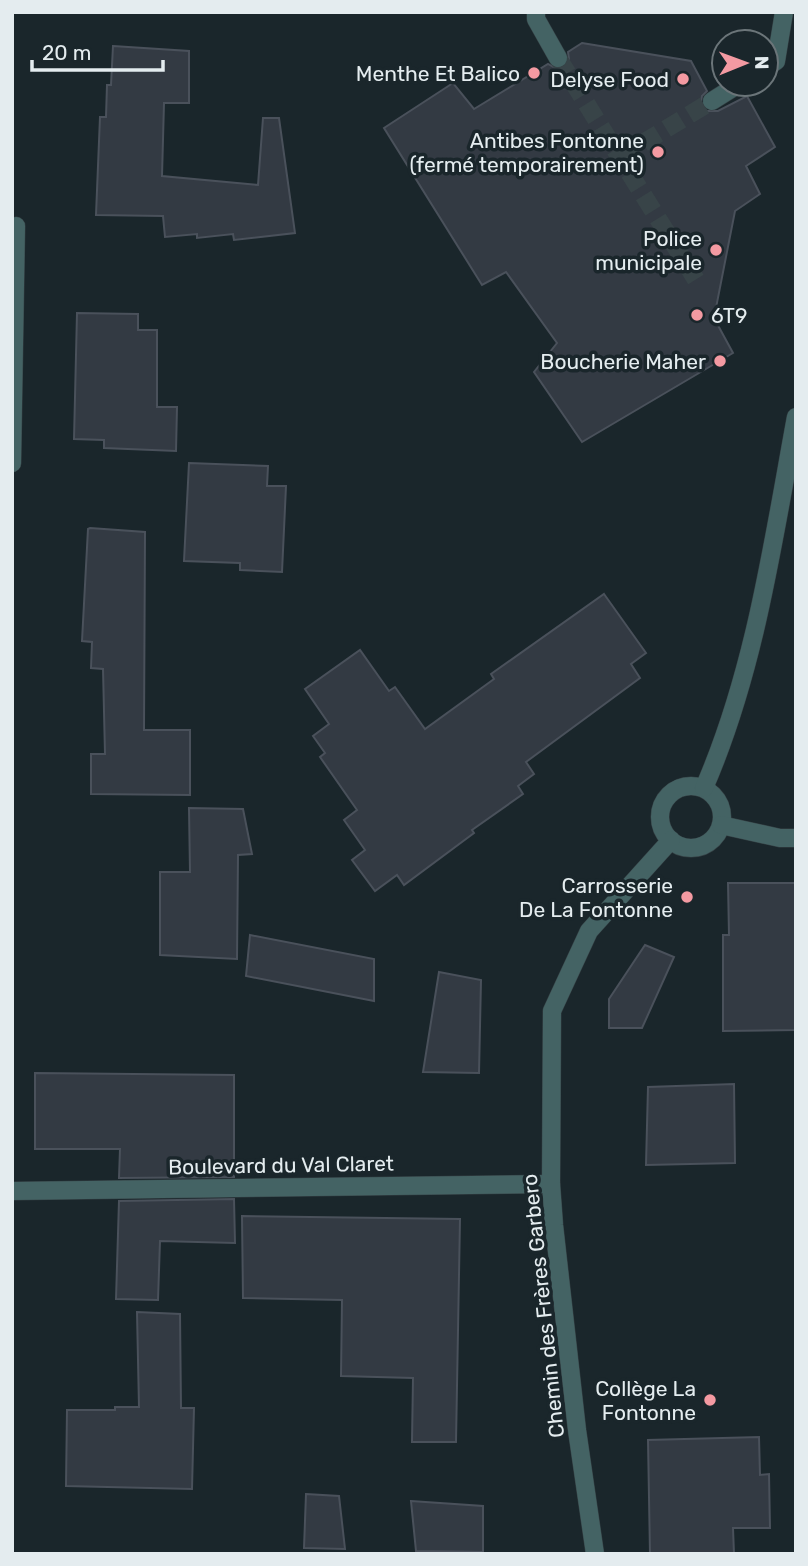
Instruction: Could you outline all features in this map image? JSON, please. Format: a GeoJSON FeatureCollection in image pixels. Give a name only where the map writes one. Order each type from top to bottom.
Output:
{"type":"FeatureCollection","features":[{"type":"Feature","properties":{"kind":"street"},"geometry":{"type":"LineString","coordinates":[[536,12],[536,19],[558,58]]}},
{"type":"Feature","properties":{"kind":"street"},"geometry":{"type":"LineString","coordinates":[[780,36],[784,12]]}},
{"type":"Feature","properties":{"kind":"street"},"geometry":{"type":"LineString","coordinates":[[12,463],[16,226]]}},
{"type":"Feature","properties":{"kind":"street"},"geometry":{"type":"LineString","coordinates":[[704,788],[719,755],[755,631],[796,417]]}},
{"type":"Feature","properties":{"kind":"street"},"geometry":{"type":"LineString","coordinates":[[695,786],[704,788],[717,800],[722,816],[721,825],[709,842],[690,848],[671,840],[661,824],[660,814],[668,796],[676,789],[695,786]]}},
{"type":"Feature","properties":{"kind":"street"},"geometry":{"type":"LineString","coordinates":[[721,825],[780,838],[796,838]]}},
{"type":"Feature","properties":{"kind":"street","name":"Chemin des Frères Garbero"},"geometry":{"type":"LineString","coordinates":[[595,1554],[577,1430],[554,1224],[551,1184],[552,1011],[589,931],[671,840]]}},
{"type":"Feature","properties":{"kind":"street","name":"Boulevard du Val Claret"},"geometry":{"type":"LineString","coordinates":[[12,1191],[551,1184]]}},
{"type":"Feature","properties":{"kind":"building"},"geometry":{"type":"Polygon","coordinates":[[[582,43],[691,61],[707,91],[702,96],[703,108],[707,111],[718,111],[748,98],[775,147],[746,166],[760,194],[735,211],[714,318],[733,353],[582,442],[534,372],[557,343],[506,272],[482,285],[384,128],[453,83],[474,109],[548,64],[557,69],[564,67],[569,59],[568,52],[582,43]]]}},
{"type":"Feature","properties":{"kind":"building"},"geometry":{"type":"Polygon","coordinates":[[[113,46],[189,51],[189,103],[164,103],[162,176],[258,185],[263,118],[279,118],[295,233],[234,240],[233,234],[197,238],[197,234],[165,237],[163,216],[96,215],[100,117],[106,117],[107,85],[111,85],[113,46]]]}},
{"type":"Feature","properties":{"kind":"building"},"geometry":{"type":"Polygon","coordinates":[[[77,313],[138,314],[138,330],[157,330],[157,407],[177,407],[176,451],[104,448],[104,440],[74,439],[77,313]]]}},
{"type":"Feature","properties":{"kind":"building"},"geometry":{"type":"Polygon","coordinates":[[[189,463],[268,466],[267,486],[286,486],[282,572],[240,570],[240,563],[184,561],[189,463]]]}},
{"type":"Feature","properties":{"kind":"building"},"geometry":{"type":"Polygon","coordinates":[[[90,528],[145,532],[144,730],[190,730],[190,795],[91,794],[91,754],[105,754],[103,669],[91,668],[92,642],[82,641],[90,528]]]}},
{"type":"Feature","properties":{"kind":"building"},"geometry":{"type":"Polygon","coordinates":[[[604,594],[646,653],[631,664],[640,678],[526,762],[534,774],[518,786],[523,794],[472,830],[474,833],[404,885],[397,875],[375,891],[352,860],[365,850],[344,820],[357,810],[320,757],[325,753],[313,736],[329,724],[305,689],[360,650],[389,691],[395,687],[425,729],[494,679],[491,674],[604,594]]]}},
{"type":"Feature","properties":{"kind":"building"},"geometry":{"type":"Polygon","coordinates":[[[189,808],[243,809],[252,854],[238,855],[237,959],[160,955],[160,872],[190,872],[189,808]]]}},
{"type":"Feature","properties":{"kind":"building"},"geometry":{"type":"Polygon","coordinates":[[[728,883],[796,883],[796,1030],[723,1031],[723,935],[729,935],[728,883]]]}},
{"type":"Feature","properties":{"kind":"building"},"geometry":{"type":"Polygon","coordinates":[[[250,935],[374,959],[374,1001],[246,976],[250,935]]]}},
{"type":"Feature","properties":{"kind":"building"},"geometry":{"type":"Polygon","coordinates":[[[645,945],[674,957],[642,1028],[609,1028],[609,999],[645,945]]]}},
{"type":"Feature","properties":{"kind":"building"},"geometry":{"type":"Polygon","coordinates":[[[439,972],[481,980],[479,1073],[423,1072],[439,972]]]}},
{"type":"Feature","properties":{"kind":"building"},"geometry":{"type":"Polygon","coordinates":[[[35,1073],[234,1075],[234,1177],[119,1178],[120,1149],[35,1149],[35,1073]]]}},
{"type":"Feature","properties":{"kind":"building"},"geometry":{"type":"Polygon","coordinates":[[[734,1084],[735,1163],[646,1165],[648,1087],[734,1084]]]}},
{"type":"Feature","properties":{"kind":"building"},"geometry":{"type":"Polygon","coordinates":[[[234,1199],[235,1243],[160,1241],[158,1300],[116,1299],[119,1201],[234,1199]]]}},
{"type":"Feature","properties":{"kind":"building"},"geometry":{"type":"Polygon","coordinates":[[[242,1216],[460,1219],[456,1442],[412,1442],[413,1378],[341,1376],[342,1300],[243,1298],[242,1216]]]}},
{"type":"Feature","properties":{"kind":"building"},"geometry":{"type":"Polygon","coordinates":[[[137,1312],[180,1314],[181,1408],[194,1408],[192,1489],[66,1486],[67,1410],[139,1407],[137,1312]]]}},
{"type":"Feature","properties":{"kind":"building"},"geometry":{"type":"Polygon","coordinates":[[[759,1437],[760,1475],[769,1474],[770,1528],[733,1528],[734,1554],[650,1554],[648,1440],[759,1437]]]}},
{"type":"Feature","properties":{"kind":"building"},"geometry":{"type":"Polygon","coordinates":[[[306,1494],[339,1496],[345,1549],[304,1548],[306,1494]]]}},
{"type":"Feature","properties":{"kind":"building"},"geometry":{"type":"Polygon","coordinates":[[[411,1501],[483,1506],[483,1552],[416,1551],[411,1501]]]}},
{"type":"Feature","properties":{"kind":"tunnel"},"geometry":{"type":"LineString","coordinates":[[558,58],[698,283]]}},
{"type":"Feature","properties":{"kind":"tunnel"},"geometry":{"type":"LineString","coordinates":[[620,157],[712,101]]}},
{"type":"Feature","properties":{"kind":"place","name":"Menthe Et Balico"},"geometry":{"type":"Point","coordinates":[534,73]}},
{"type":"Feature","properties":{"kind":"place","name":"Delyse Food"},"geometry":{"type":"Point","coordinates":[683,79]}},
{"type":"Feature","properties":{"kind":"place","name":"Antibes Fontonne (fermé temporairement)"},"geometry":{"type":"Point","coordinates":[658,152]}},
{"type":"Feature","properties":{"kind":"place","name":"Police municipale"},"geometry":{"type":"Point","coordinates":[716,250]}},
{"type":"Feature","properties":{"kind":"place","name":"6T9"},"geometry":{"type":"Point","coordinates":[697,315]}},
{"type":"Feature","properties":{"kind":"place","name":"Boucherie Maher"},"geometry":{"type":"Point","coordinates":[720,361]}},
{"type":"Feature","properties":{"kind":"place","name":"Carrosserie De La Fontonne"},"geometry":{"type":"Point","coordinates":[687,897]}},
{"type":"Feature","properties":{"kind":"place","name":"Collège La Fontonne"},"geometry":{"type":"Point","coordinates":[710,1400]}}]}
